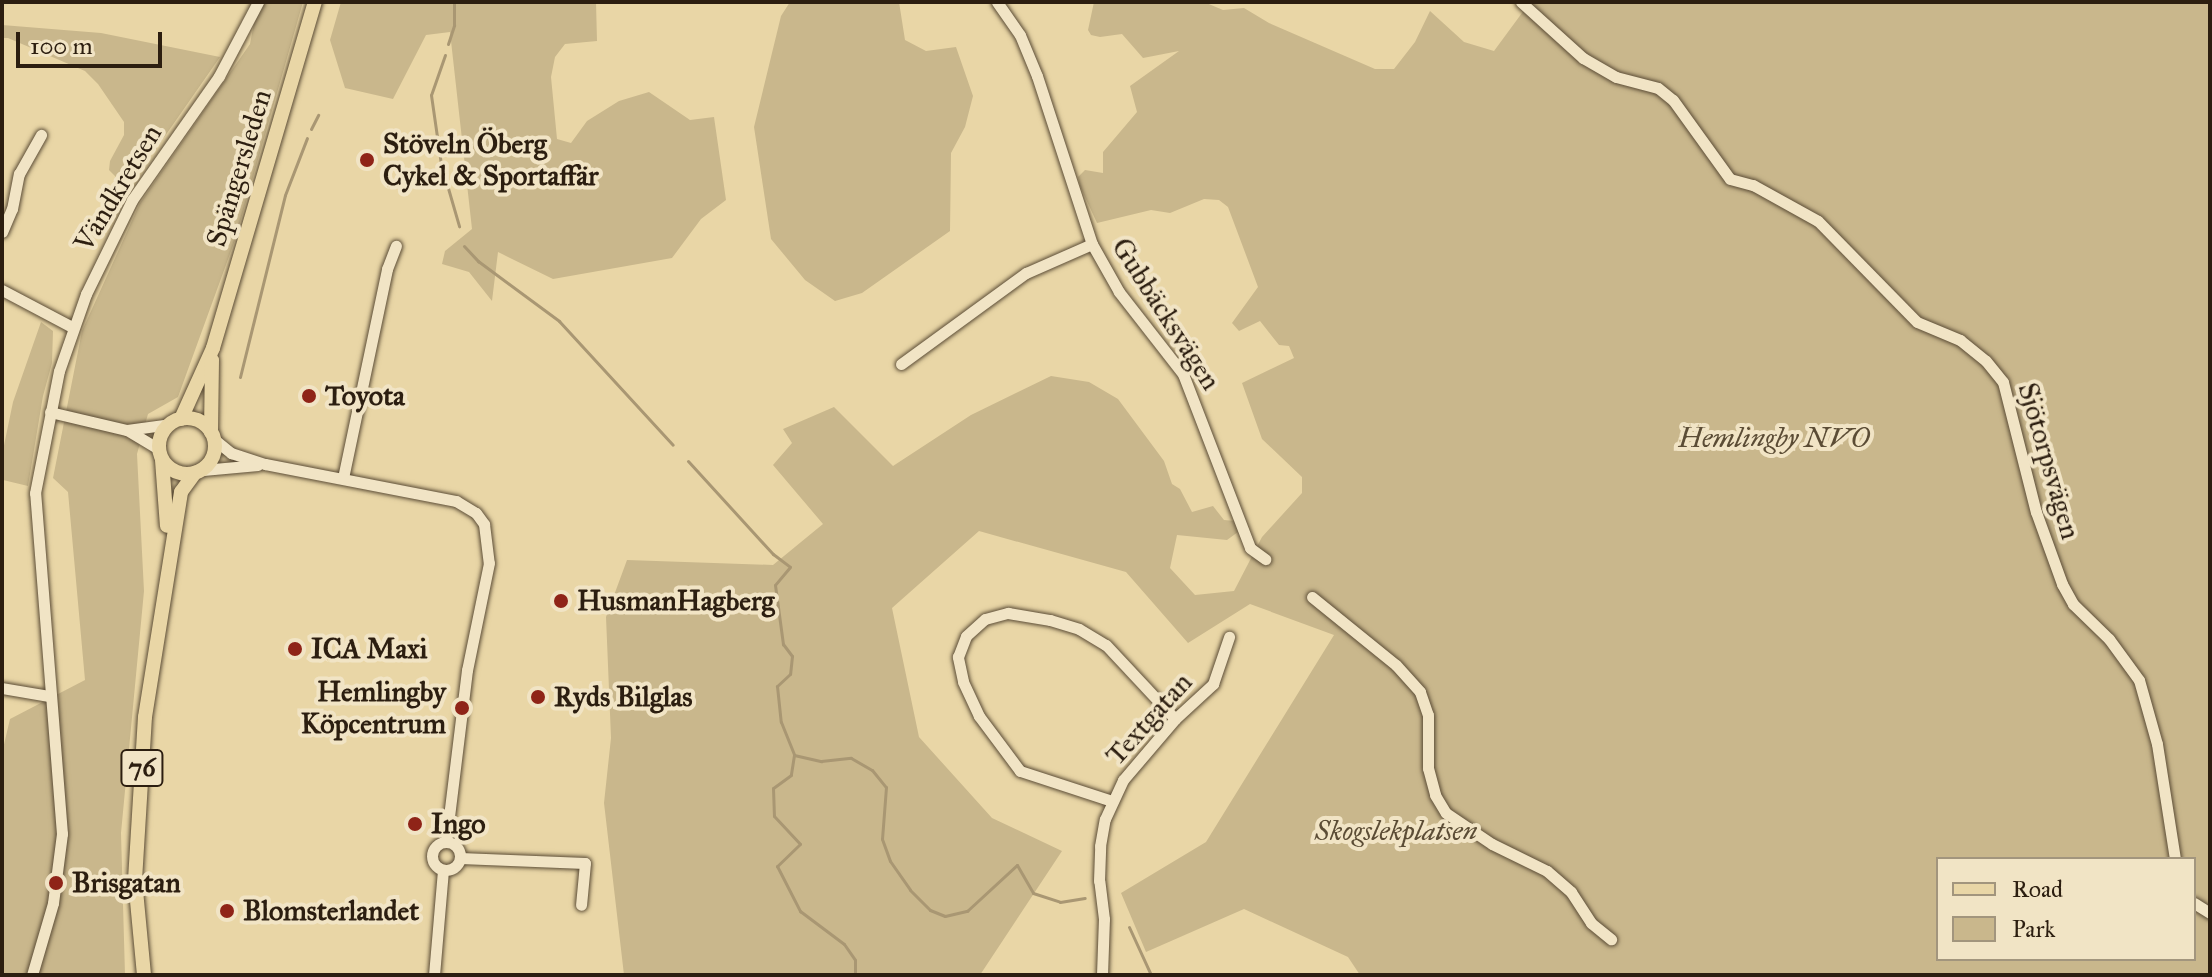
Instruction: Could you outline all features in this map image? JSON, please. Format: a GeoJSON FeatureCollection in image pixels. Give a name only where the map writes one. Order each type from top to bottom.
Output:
{"type":"FeatureCollection","features":[{"type":"Feature","properties":{"kind":"main road","name":"Spängersleden"},"geometry":{"type":"LineString","coordinates":[[167,563],[167,494],[160,440],[176,422],[213,348],[315,2]]}},
{"type":"Feature","properties":{"kind":"main road","name":"Spängersleden"},"geometry":{"type":"LineString","coordinates":[[144,975],[136,865],[145,717],[167,563],[181,492],[213,456],[213,348]]}},
{"type":"Feature","properties":{"kind":"main road"},"geometry":{"type":"LineString","coordinates":[[176,422],[198,421],[213,436]]}},
{"type":"Feature","properties":{"kind":"main road"},"geometry":{"type":"LineString","coordinates":[[161,454],[176,472],[199,472]]}},
{"type":"Feature","properties":{"kind":"street","name":"Vändkretsen"},"geometry":{"type":"LineString","coordinates":[[32,975],[53,903],[62,834],[60,777],[49,696],[35,493],[50,412],[72,327],[132,200],[219,76],[258,2]]}},
{"type":"Feature","properties":{"kind":"street","name":"Gubbäcksvägen"},"geometry":{"type":"LineString","coordinates":[[997,2],[1020,35],[1037,76],[1092,244],[1119,292],[1183,374],[1250,548],[1265,559]]}},
{"type":"Feature","properties":{"kind":"street","name":"Sjötorpsvägen"},"geometry":{"type":"LineString","coordinates":[[1521,2],[1583,58],[1616,77],[1658,88],[1673,100],[1730,179],[1753,185],[1818,221],[1917,322],[1960,340],[1986,361],[2003,382],[2036,512],[2062,584],[2073,604],[2109,639],[2139,680],[2157,744],[2175,857]]}},
{"type":"Feature","properties":{"kind":"street"},"geometry":{"type":"LineString","coordinates":[[2,232],[12,209],[19,174],[41,135]]}},
{"type":"Feature","properties":{"kind":"street"},"geometry":{"type":"LineString","coordinates":[[901,364],[1026,273],[1092,244]]}},
{"type":"Feature","properties":{"kind":"street"},"geometry":{"type":"LineString","coordinates":[[343,478],[387,269],[396,246]]}},
{"type":"Feature","properties":{"kind":"street"},"geometry":{"type":"LineString","coordinates":[[2,290],[72,327]]}},
{"type":"Feature","properties":{"kind":"street"},"geometry":{"type":"LineString","coordinates":[[50,412],[127,430],[161,454]]}},
{"type":"Feature","properties":{"kind":"street"},"geometry":{"type":"LineString","coordinates":[[127,430],[176,422]]}},
{"type":"Feature","properties":{"kind":"street"},"geometry":{"type":"LineString","coordinates":[[213,436],[231,453],[265,464],[456,501],[476,513],[488,537],[489,563],[467,670],[446,842]]}},
{"type":"Feature","properties":{"kind":"street"},"geometry":{"type":"LineString","coordinates":[[199,472],[265,464]]}},
{"type":"Feature","properties":{"kind":"street"},"geometry":{"type":"LineString","coordinates":[[1312,597],[1396,665],[1420,692],[1428,715],[1428,768],[1435,795],[1446,813],[1492,844],[1547,871],[1571,892],[1591,923],[1611,939]]}},
{"type":"Feature","properties":{"kind":"street"},"geometry":{"type":"LineString","coordinates":[[1112,801],[1020,771],[979,716],[963,681],[958,657],[966,636],[985,619],[1008,613],[1050,620],[1079,629],[1106,645],[1175,719]]}},
{"type":"Feature","properties":{"kind":"street","name":"Textgatan"},"geometry":{"type":"LineString","coordinates":[[1102,975],[1104,919],[1099,881],[1100,846],[1112,801],[1123,780],[1175,719],[1213,684],[1229,637]]}},
{"type":"Feature","properties":{"kind":"street"},"geometry":{"type":"LineString","coordinates":[[2,688],[49,696]]}},
{"type":"Feature","properties":{"kind":"street"},"geometry":{"type":"LineString","coordinates":[[446,842],[458,849],[460,858],[452,869],[443,870],[433,863],[432,855],[438,845],[446,842]]}},
{"type":"Feature","properties":{"kind":"street"},"geometry":{"type":"LineString","coordinates":[[460,858],[585,863],[581,905]]}},
{"type":"Feature","properties":{"kind":"street"},"geometry":{"type":"LineString","coordinates":[[434,975],[443,870]]}},
{"type":"Feature","properties":{"kind":"green space"},"geometry":{"type":"Polygon","coordinates":[[[258,2],[303,2],[235,240],[178,397],[148,414],[137,454],[144,591],[121,833],[125,975],[2,975],[2,753],[10,719],[85,680],[68,492],[53,478],[82,331],[140,203],[250,44],[258,2]]]}},
{"type":"Feature","properties":{"kind":"green space"},"geometry":{"type":"Polygon","coordinates":[[[341,2],[596,2],[597,41],[565,44],[555,57],[551,77],[557,139],[571,143],[587,121],[619,101],[649,92],[690,120],[714,117],[726,200],[701,219],[672,258],[553,279],[498,252],[492,301],[469,272],[442,264],[445,251],[472,229],[450,32],[426,35],[393,99],[345,88],[330,40],[341,2]]]}},
{"type":"Feature","properties":{"kind":"green space"},"geometry":{"type":"Polygon","coordinates":[[[790,2],[899,2],[905,40],[926,51],[956,47],[973,96],[965,127],[951,153],[950,231],[862,293],[835,301],[805,280],[771,239],[754,127],[781,16],[790,2]]]}},
{"type":"Feature","properties":{"kind":"green space","name":"Hemlingby NVO"},"geometry":{"type":"Polygon","coordinates":[[[1094,2],[1204,2],[1223,10],[1244,8],[1269,23],[1375,69],[1394,69],[1415,42],[1430,11],[1464,42],[1494,51],[1530,2],[2210,2],[2210,975],[1360,975],[1348,957],[1244,909],[1146,952],[1121,893],[1206,842],[1334,635],[1250,604],[1188,643],[1126,572],[979,531],[892,608],[919,737],[992,818],[1062,851],[980,975],[624,975],[604,803],[611,738],[606,617],[627,560],[773,565],[823,524],[773,465],[792,443],[783,429],[834,407],[893,466],[971,415],[1051,376],[1089,382],[1118,399],[1164,461],[1172,484],[1180,489],[1192,512],[1213,506],[1224,520],[1235,521],[1238,532],[1227,540],[1177,535],[1170,568],[1195,595],[1234,591],[1262,537],[1302,493],[1302,477],[1262,439],[1242,383],[1294,358],[1289,346],[1279,345],[1260,321],[1239,331],[1232,323],[1258,287],[1228,207],[1219,200],[1204,199],[1170,213],[1151,210],[1097,223],[1080,186],[1078,177],[1085,170],[1103,173],[1103,152],[1137,112],[1130,86],[1179,51],[1143,58],[1122,34],[1091,35],[1088,30],[1094,2]]]}},
{"type":"Feature","properties":{"kind":"green space"},"geometry":{"type":"Polygon","coordinates":[[[2,25],[101,33],[220,57],[156,149],[143,145],[116,177],[109,170],[110,161],[124,135],[124,122],[98,84],[85,71],[2,38],[2,25]]]}},
{"type":"Feature","properties":{"kind":"green space"},"geometry":{"type":"Polygon","coordinates":[[[41,322],[53,331],[52,363],[43,396],[28,486],[3,480],[2,455],[13,402],[41,322]]]}},
{"type":"Feature","properties":{"kind":"waterway"},"geometry":{"type":"LineString","coordinates":[[448,44],[454,25],[454,2]]}},
{"type":"Feature","properties":{"kind":"waterway"},"geometry":{"type":"LineString","coordinates":[[445,55],[431,95],[441,164],[459,226]]}},
{"type":"Feature","properties":{"kind":"waterway"},"geometry":{"type":"LineString","coordinates":[[311,129],[318,115]]}},
{"type":"Feature","properties":{"kind":"waterway"},"geometry":{"type":"LineString","coordinates":[[240,377],[285,195],[307,138]]}},
{"type":"Feature","properties":{"kind":"waterway"},"geometry":{"type":"LineString","coordinates":[[464,246],[478,261],[559,321],[673,445]]}},
{"type":"Feature","properties":{"kind":"waterway"},"geometry":{"type":"LineString","coordinates":[[688,461],[773,554],[790,567],[775,585],[783,644],[792,656],[790,674],[777,686],[781,722],[794,755],[791,775],[773,788],[774,816],[800,844],[777,866],[800,911],[844,944],[855,960],[855,975]]}},
{"type":"Feature","properties":{"kind":"waterway"},"geometry":{"type":"LineString","coordinates":[[794,755],[821,761],[851,758],[872,770],[886,787],[882,839],[890,861],[910,890],[930,910],[945,916],[967,911],[1017,865],[1033,893],[1060,902],[1085,898]]}},
{"type":"Feature","properties":{"kind":"waterway"},"geometry":{"type":"LineString","coordinates":[[1129,927],[1151,975]]}},
{"type":"Feature","properties":{"kind":"place","name":"Stöveln Öberg Cykel & Sportaffär"},"geometry":{"type":"Point","coordinates":[367,160]}},
{"type":"Feature","properties":{"kind":"place","name":"Toyota"},"geometry":{"type":"Point","coordinates":[309,396]}},
{"type":"Feature","properties":{"kind":"place","name":"HusmanHagberg"},"geometry":{"type":"Point","coordinates":[561,601]}},
{"type":"Feature","properties":{"kind":"place","name":"ICA Maxi"},"geometry":{"type":"Point","coordinates":[295,649]}},
{"type":"Feature","properties":{"kind":"place","name":"Ryds Bilglas"},"geometry":{"type":"Point","coordinates":[538,697]}},
{"type":"Feature","properties":{"kind":"place","name":"Hemlingby Köpcentrum"},"geometry":{"type":"Point","coordinates":[462,708]}},
{"type":"Feature","properties":{"kind":"place","name":"Ingo"},"geometry":{"type":"Point","coordinates":[415,824]}},
{"type":"Feature","properties":{"kind":"place","name":"Brisgatan"},"geometry":{"type":"Point","coordinates":[56,883]}},
{"type":"Feature","properties":{"kind":"place","name":"Blomsterlandet"},"geometry":{"type":"Point","coordinates":[227,911]}},
{"type":"Feature","properties":{"kind":"park label","name":"Skogslekplatsen"},"geometry":{"type":"Point","coordinates":[1396,831]}}]}
